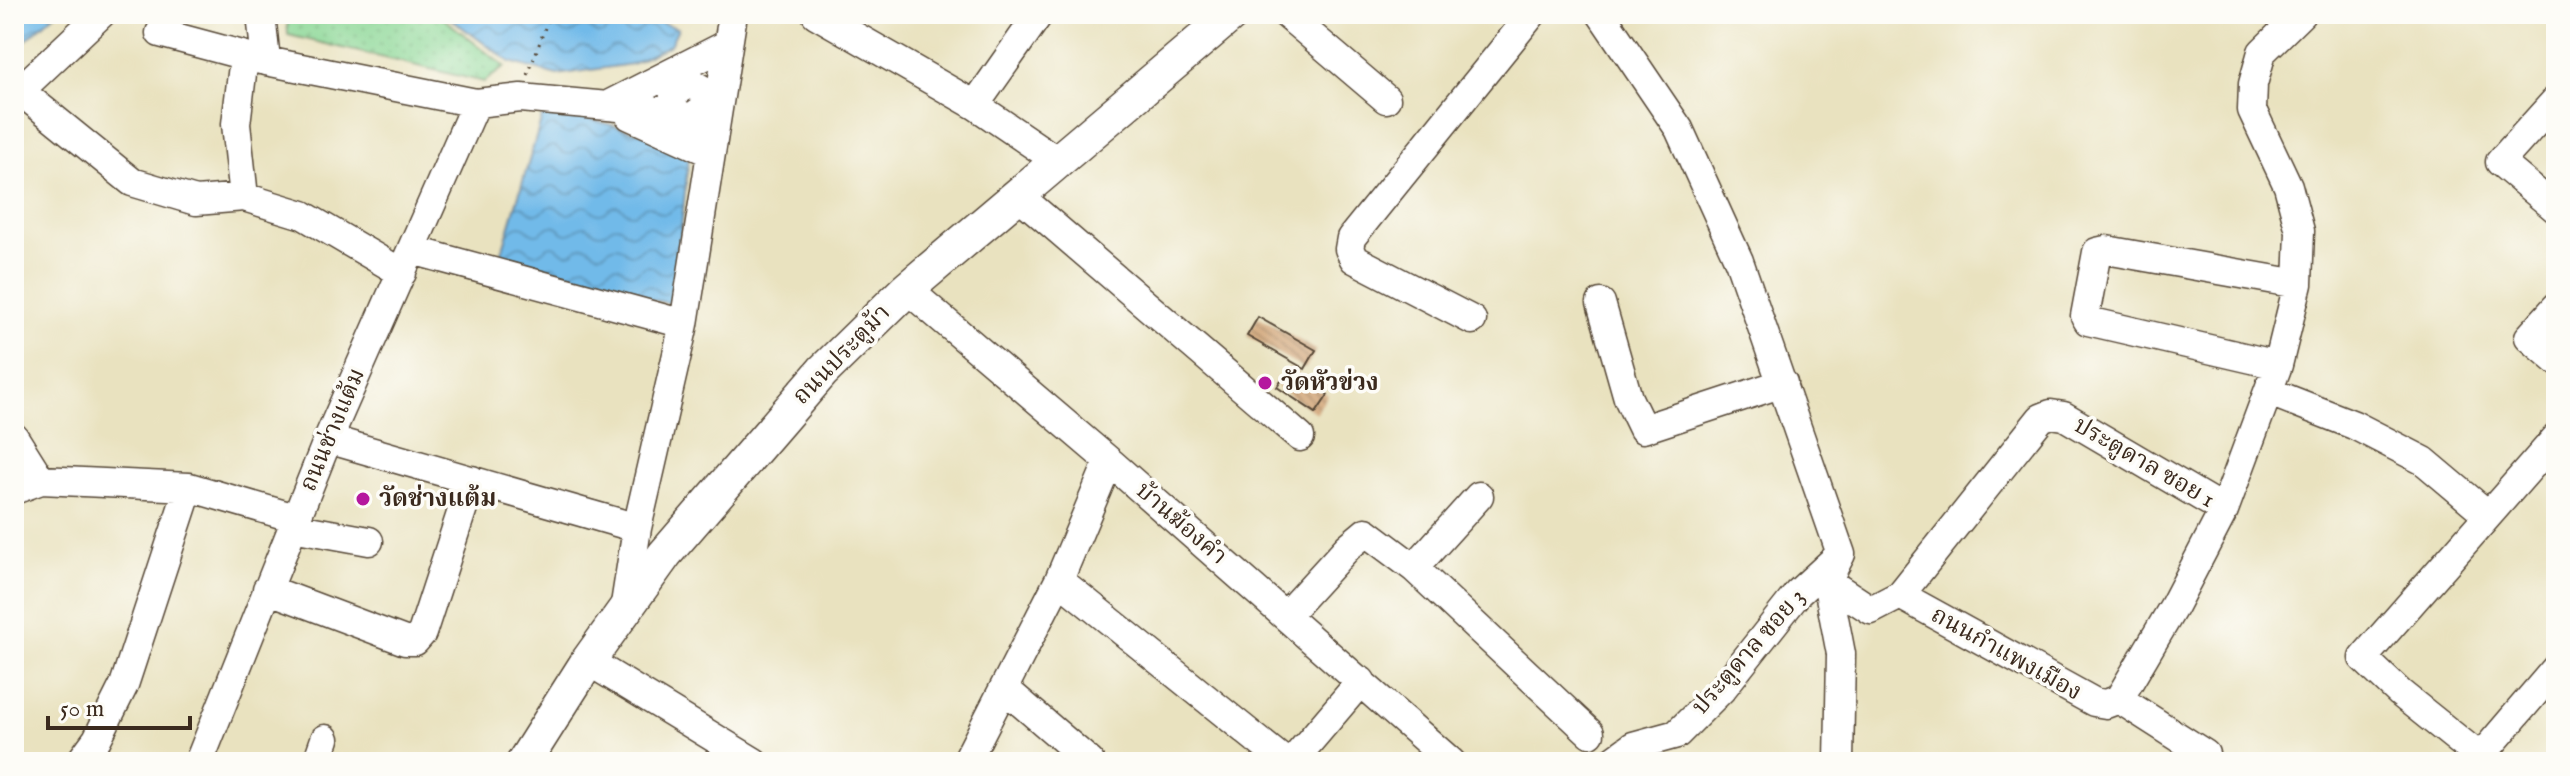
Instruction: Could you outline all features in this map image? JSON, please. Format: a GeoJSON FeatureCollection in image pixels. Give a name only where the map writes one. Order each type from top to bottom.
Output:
{"type":"FeatureCollection","features":[{"type":"Feature","properties":{"kind":"main road","name":"ถนนประตูม้า"},"geometry":{"type":"LineString","coordinates":[[524,762],[588,661],[665,554],[823,371],[907,289],[1232,14]]}},
{"type":"Feature","properties":{"kind":"street"},"geometry":{"type":"LineString","coordinates":[[101,14],[17,94],[132,182],[196,201],[244,197],[303,215],[407,262],[684,324]]}},
{"type":"Feature","properties":{"kind":"street"},"geometry":{"type":"LineString","coordinates":[[244,197],[236,124],[255,59],[261,14]]}},
{"type":"Feature","properties":{"kind":"street"},"geometry":{"type":"LineString","coordinates":[[624,612],[637,528],[684,324],[733,14]]}},
{"type":"Feature","properties":{"kind":"street"},"geometry":{"type":"LineString","coordinates":[[816,14],[975,105],[1059,162]]}},
{"type":"Feature","properties":{"kind":"street"},"geometry":{"type":"LineString","coordinates":[[975,105],[1039,14]]}},
{"type":"Feature","properties":{"kind":"street"},"geometry":{"type":"LineString","coordinates":[[1286,14],[1386,99]]}},
{"type":"Feature","properties":{"kind":"street"},"geometry":{"type":"LineString","coordinates":[[1472,320],[1354,259],[1349,249],[1351,238],[1532,14]]}},
{"type":"Feature","properties":{"kind":"street"},"geometry":{"type":"LineString","coordinates":[[1601,14],[1679,129],[1739,261],[1841,554],[1827,581],[1841,654],[1839,762]]}},
{"type":"Feature","properties":{"kind":"street"},"geometry":{"type":"LineString","coordinates":[[2205,754],[2119,699],[2174,606],[2224,510],[2278,365],[2298,284],[2300,231],[2288,186],[2252,110],[2253,84],[2262,52],[2301,14]]}},
{"type":"Feature","properties":{"kind":"street"},"geometry":{"type":"LineString","coordinates":[[160,33],[255,59],[476,103],[521,98],[607,105],[689,101]]}},
{"type":"Feature","properties":{"kind":"street"},"geometry":{"type":"LineString","coordinates":[[689,101],[726,45]]}},
{"type":"Feature","properties":{"kind":"street"},"geometry":{"type":"LineString","coordinates":[[607,105],[726,45]]}},
{"type":"Feature","properties":{"kind":"street"},"geometry":{"type":"LineString","coordinates":[[2556,100],[2500,162],[2556,209]]}},
{"type":"Feature","properties":{"kind":"street"},"geometry":{"type":"LineString","coordinates":[[689,101],[711,153]]}},
{"type":"Feature","properties":{"kind":"street","name":"ถนนช่างแต้ม"},"geometry":{"type":"LineString","coordinates":[[199,762],[328,439],[476,103]]}},
{"type":"Feature","properties":{"kind":"street"},"geometry":{"type":"LineString","coordinates":[[607,105],[711,153]]}},
{"type":"Feature","properties":{"kind":"street"},"geometry":{"type":"LineString","coordinates":[[1018,195],[1300,437]]}},
{"type":"Feature","properties":{"kind":"street"},"geometry":{"type":"LineString","coordinates":[[2278,365],[2088,321],[2085,316],[2097,252],[2106,250],[2298,284]]}},
{"type":"Feature","properties":{"kind":"street","name":"บ้านฆ้องคำ"},"geometry":{"type":"LineString","coordinates":[[907,289],[1109,461],[1451,762]]}},
{"type":"Feature","properties":{"kind":"street"},"geometry":{"type":"LineString","coordinates":[[1601,303],[1628,398],[1643,429],[1783,383]]}},
{"type":"Feature","properties":{"kind":"street"},"geometry":{"type":"LineString","coordinates":[[2556,307],[2529,337],[2556,360]]}},
{"type":"Feature","properties":{"kind":"street"},"geometry":{"type":"LineString","coordinates":[[2270,392],[2354,425],[2424,461],[2487,514]]}},
{"type":"Feature","properties":{"kind":"street","name":"ประตูดาล ซอย 1"},"geometry":{"type":"LineString","coordinates":[[1900,595],[2041,418],[2051,414],[2064,416],[2224,510]]}},
{"type":"Feature","properties":{"kind":"street"},"geometry":{"type":"LineString","coordinates":[[14,437],[41,480]]}},
{"type":"Feature","properties":{"kind":"street"},"geometry":{"type":"LineString","coordinates":[[2556,438],[2363,658],[2400,693],[2483,760],[2556,668]]}},
{"type":"Feature","properties":{"kind":"street"},"geometry":{"type":"LineString","coordinates":[[328,439],[637,528]]}},
{"type":"Feature","properties":{"kind":"street"},"geometry":{"type":"LineString","coordinates":[[966,762],[1059,580],[1109,461]]}},
{"type":"Feature","properties":{"kind":"street"},"geometry":{"type":"LineString","coordinates":[[14,490],[41,480],[189,487],[294,522],[369,541]]}},
{"type":"Feature","properties":{"kind":"street"},"geometry":{"type":"LineString","coordinates":[[267,589],[405,641],[415,641],[422,633],[472,480]]}},
{"type":"Feature","properties":{"kind":"street"},"geometry":{"type":"LineString","coordinates":[[80,762],[97,739],[124,685],[189,487]]}},
{"type":"Feature","properties":{"kind":"street"},"geometry":{"type":"LineString","coordinates":[[1414,568],[1479,496]]}},
{"type":"Feature","properties":{"kind":"street"},"geometry":{"type":"LineString","coordinates":[[1285,616],[1363,533],[1374,536],[1414,568],[1590,733]]}},
{"type":"Feature","properties":{"kind":"street","name":"ประตูดาล ซอย 3"},"geometry":{"type":"LineString","coordinates":[[1611,762],[1633,746],[1677,734],[1722,689],[1798,593],[1841,554]]}},
{"type":"Feature","properties":{"kind":"street"},"geometry":{"type":"LineString","coordinates":[[1059,580],[1285,762]]}},
{"type":"Feature","properties":{"kind":"street"},"geometry":{"type":"LineString","coordinates":[[1827,581],[1871,610],[1900,595]]}},
{"type":"Feature","properties":{"kind":"street","name":"ถนนกำแพงเมือง"},"geometry":{"type":"LineString","coordinates":[[1900,595],[2094,702],[2106,704],[2119,699]]}},
{"type":"Feature","properties":{"kind":"street"},"geometry":{"type":"LineString","coordinates":[[588,661],[754,762]]}},
{"type":"Feature","properties":{"kind":"street"},"geometry":{"type":"LineString","coordinates":[[1292,762],[1361,681]]}},
{"type":"Feature","properties":{"kind":"street"},"geometry":{"type":"LineString","coordinates":[[1004,688],[1090,762]]}},
{"type":"Feature","properties":{"kind":"street"},"geometry":{"type":"LineString","coordinates":[[1656,762],[1677,734]]}},
{"type":"Feature","properties":{"kind":"path"},"geometry":{"type":"LineString","coordinates":[[527,79],[550,14]]}},
{"type":"Feature","properties":{"kind":"green space"},"geometry":{"type":"Polygon","coordinates":[[[287,14],[438,14],[505,67],[484,82],[288,35],[287,14]]]}},
{"type":"Feature","properties":{"kind":"water"},"geometry":{"type":"Polygon","coordinates":[[[14,14],[55,14],[14,51],[14,14]]]}},
{"type":"Feature","properties":{"kind":"water"},"geometry":{"type":"Polygon","coordinates":[[[444,14],[633,14],[678,28],[670,45],[632,64],[557,75],[510,62],[444,14]]]}},
{"type":"Feature","properties":{"kind":"water"},"geometry":{"type":"Polygon","coordinates":[[[545,107],[690,146],[673,304],[497,269],[545,107]]]}},
{"type":"Feature","properties":{"kind":"building"},"geometry":{"type":"Polygon","coordinates":[[[1258,317],[1316,350],[1305,369],[1247,336],[1258,317]]]}},
{"type":"Feature","properties":{"kind":"building"},"geometry":{"type":"Polygon","coordinates":[[[1290,368],[1328,395],[1316,413],[1277,387],[1290,368]]]}},
{"type":"Feature","properties":{"kind":"place","name":"วัดหัวข่วง"},"geometry":{"type":"Point","coordinates":[1265,383]}},
{"type":"Feature","properties":{"kind":"place","name":"วัดช่างแต้ม"},"geometry":{"type":"Point","coordinates":[363,499]}}]}
